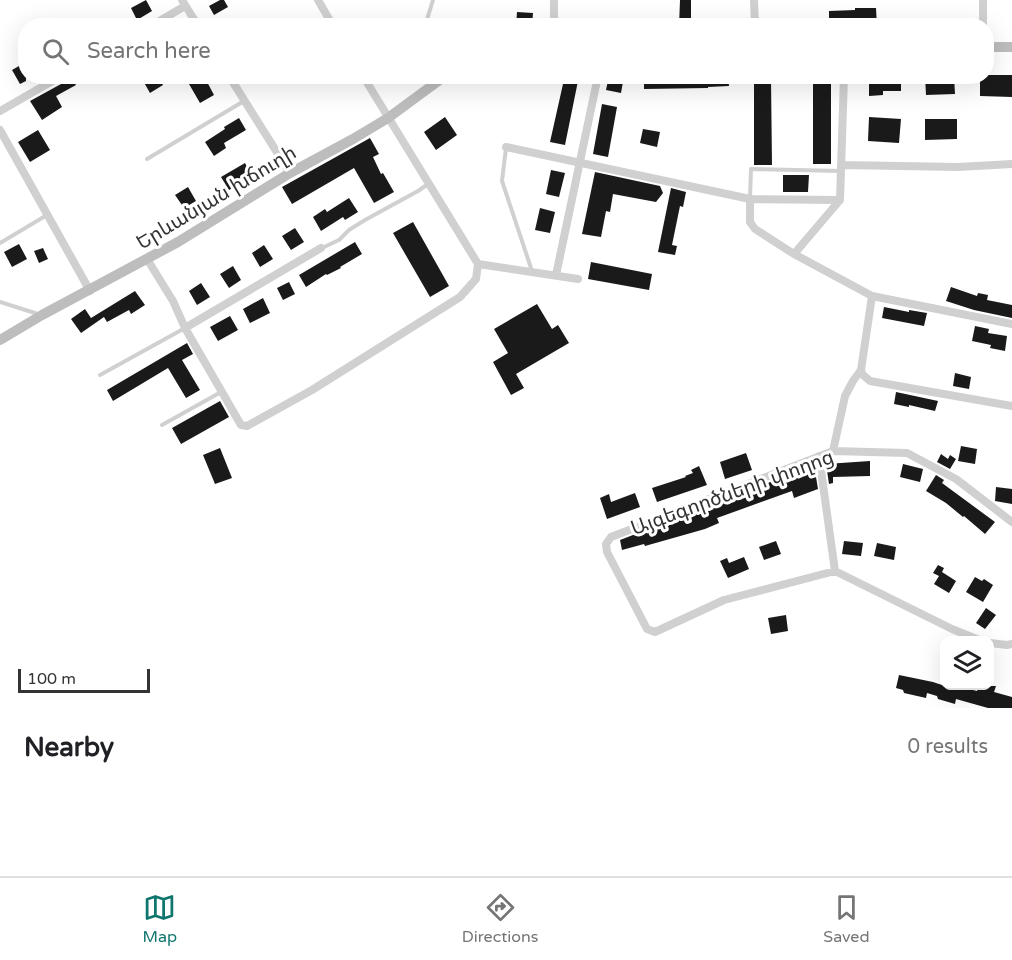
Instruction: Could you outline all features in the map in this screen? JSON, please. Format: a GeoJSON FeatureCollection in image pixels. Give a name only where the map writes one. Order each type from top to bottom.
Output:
{"type":"FeatureCollection","features":[{"type":"Feature","properties":{"kind":"main road"},"geometry":{"type":"LineString","coordinates":[[994,47],[1012,47]]}},
{"type":"Feature","properties":{"kind":"main road","name":"Երևանյան խճուղի"},"geometry":{"type":"LineString","coordinates":[[0,340],[42,315],[147,260],[290,174],[354,139],[435,84]]}},
{"type":"Feature","properties":{"kind":"street"},"geometry":{"type":"LineString","coordinates":[[318,0],[328,18]]}},
{"type":"Feature","properties":{"kind":"street"},"geometry":{"type":"LineString","coordinates":[[554,0],[555,18]]}},
{"type":"Feature","properties":{"kind":"street"},"geometry":{"type":"LineString","coordinates":[[754,0],[755,18]]}},
{"type":"Feature","properties":{"kind":"street"},"geometry":{"type":"LineString","coordinates":[[983,0],[983,18]]}},
{"type":"Feature","properties":{"kind":"street"},"geometry":{"type":"LineString","coordinates":[[162,18],[184,3],[193,18]]}},
{"type":"Feature","properties":{"kind":"street"},"geometry":{"type":"LineString","coordinates":[[0,111],[47,84]]}},
{"type":"Feature","properties":{"kind":"street"},"geometry":{"type":"LineString","coordinates":[[234,84],[290,174]]}},
{"type":"Feature","properties":{"kind":"street"},"geometry":{"type":"LineString","coordinates":[[147,260],[173,301],[185,328],[241,425],[247,426],[312,390],[460,297],[476,279],[478,264],[368,84]]}},
{"type":"Feature","properties":{"kind":"street"},"geometry":{"type":"LineString","coordinates":[[556,275],[596,84]]}},
{"type":"Feature","properties":{"kind":"street"},"geometry":{"type":"LineString","coordinates":[[794,254],[840,200],[844,84]]}},
{"type":"Feature","properties":{"kind":"street"},"geometry":{"type":"LineString","coordinates":[[0,130],[90,291]]}},
{"type":"Feature","properties":{"kind":"street"},"geometry":{"type":"LineString","coordinates":[[506,147],[750,199],[840,200]]}},
{"type":"Feature","properties":{"kind":"street"},"geometry":{"type":"LineString","coordinates":[[841,168],[1012,164]]}},
{"type":"Feature","properties":{"kind":"street"},"geometry":{"type":"LineString","coordinates":[[750,199],[750,222],[755,229],[794,254],[872,296],[1012,324]]}},
{"type":"Feature","properties":{"kind":"street"},"geometry":{"type":"LineString","coordinates":[[185,328],[321,248]]}},
{"type":"Feature","properties":{"kind":"street"},"geometry":{"type":"LineString","coordinates":[[478,264],[579,279]]}},
{"type":"Feature","properties":{"kind":"street"},"geometry":{"type":"LineString","coordinates":[[833,451],[845,396],[861,370],[872,296]]}},
{"type":"Feature","properties":{"kind":"street"},"geometry":{"type":"LineString","coordinates":[[861,370],[870,381],[1012,406]]}},
{"type":"Feature","properties":{"kind":"street","name":"Այգեգործների փողոց"},"geometry":{"type":"LineString","coordinates":[[835,571],[724,600],[652,632],[647,628],[607,552],[606,544],[610,537],[833,451],[907,453],[956,479],[1012,522]]}},
{"type":"Feature","properties":{"kind":"street"},"geometry":{"type":"LineString","coordinates":[[819,456],[835,571],[969,636]]}},
{"type":"Feature","properties":{"kind":"street"},"geometry":{"type":"LineString","coordinates":[[994,643],[1012,644]]}},
{"type":"Feature","properties":{"kind":"lane"},"geometry":{"type":"LineString","coordinates":[[427,18],[433,0]]}},
{"type":"Feature","properties":{"kind":"lane"},"geometry":{"type":"LineString","coordinates":[[147,159],[244,100]]}},
{"type":"Feature","properties":{"kind":"lane"},"geometry":{"type":"LineString","coordinates":[[506,147],[502,181],[532,272]]}},
{"type":"Feature","properties":{"kind":"lane"},"geometry":{"type":"LineString","coordinates":[[750,199],[751,169],[841,168]]}},
{"type":"Feature","properties":{"kind":"lane"},"geometry":{"type":"LineString","coordinates":[[321,248],[339,240],[349,230],[428,184]]}},
{"type":"Feature","properties":{"kind":"lane"},"geometry":{"type":"LineString","coordinates":[[0,243],[47,215]]}},
{"type":"Feature","properties":{"kind":"lane"},"geometry":{"type":"LineString","coordinates":[[0,302],[42,315]]}},
{"type":"Feature","properties":{"kind":"lane"},"geometry":{"type":"LineString","coordinates":[[100,375],[185,328]]}},
{"type":"Feature","properties":{"kind":"lane"},"geometry":{"type":"LineString","coordinates":[[162,425],[222,391]]}},
{"type":"Feature","properties":{"kind":"building"},"geometry":{"type":"Polygon","coordinates":[[[146,0],[152,11],[136,18],[131,8],[146,0]]]}},
{"type":"Feature","properties":{"kind":"building"},"geometry":{"type":"Polygon","coordinates":[[[224,0],[228,7],[214,15],[209,6],[224,0]]]}},
{"type":"Feature","properties":{"kind":"building"},"geometry":{"type":"Polygon","coordinates":[[[680,0],[691,0],[691,18],[679,18],[680,0]]]}},
{"type":"Feature","properties":{"kind":"building"},"geometry":{"type":"Polygon","coordinates":[[[855,8],[876,8],[877,18],[829,18],[829,11],[855,10],[855,8]]]}},
{"type":"Feature","properties":{"kind":"building"},"geometry":{"type":"Polygon","coordinates":[[[517,12],[533,13],[533,18],[517,18],[517,12]]]}},
{"type":"Feature","properties":{"kind":"building"},"geometry":{"type":"Polygon","coordinates":[[[18,67],[18,80],[12,70],[18,67]]]}},
{"type":"Feature","properties":{"kind":"building"},"geometry":{"type":"Polygon","coordinates":[[[994,75],[1012,75],[1012,97],[980,96],[980,84],[994,84],[994,75]]]}},
{"type":"Feature","properties":{"kind":"building"},"geometry":{"type":"Polygon","coordinates":[[[61,84],[76,85],[56,96],[62,107],[42,120],[30,101],[61,84]]]}},
{"type":"Feature","properties":{"kind":"building"},"geometry":{"type":"Polygon","coordinates":[[[145,84],[162,84],[163,85],[150,93],[145,84]]]}},
{"type":"Feature","properties":{"kind":"building"},"geometry":{"type":"Polygon","coordinates":[[[189,84],[208,84],[214,95],[200,103],[189,84]]]}},
{"type":"Feature","properties":{"kind":"building"},"geometry":{"type":"Polygon","coordinates":[[[563,84],[577,84],[565,145],[550,142],[563,84]]]}},
{"type":"Feature","properties":{"kind":"building"},"geometry":{"type":"Polygon","coordinates":[[[607,84],[623,84],[621,93],[606,90],[607,84]]]}},
{"type":"Feature","properties":{"kind":"building"},"geometry":{"type":"Polygon","coordinates":[[[644,84],[729,84],[729,86],[708,88],[644,89],[644,84]]]}},
{"type":"Feature","properties":{"kind":"building"},"geometry":{"type":"Polygon","coordinates":[[[754,84],[771,84],[772,165],[754,165],[754,84]]]}},
{"type":"Feature","properties":{"kind":"building"},"geometry":{"type":"Polygon","coordinates":[[[813,84],[831,84],[831,164],[813,164],[813,84]]]}},
{"type":"Feature","properties":{"kind":"building"},"geometry":{"type":"Polygon","coordinates":[[[869,84],[901,84],[901,91],[883,91],[883,95],[869,96],[869,84]]]}},
{"type":"Feature","properties":{"kind":"building"},"geometry":{"type":"Polygon","coordinates":[[[925,84],[954,84],[955,94],[926,95],[925,84]]]}},
{"type":"Feature","properties":{"kind":"building"},"geometry":{"type":"Polygon","coordinates":[[[602,104],[617,107],[608,157],[593,154],[602,104]]]}},
{"type":"Feature","properties":{"kind":"building"},"geometry":{"type":"Polygon","coordinates":[[[445,117],[457,135],[436,150],[424,132],[445,117]]]}},
{"type":"Feature","properties":{"kind":"building"},"geometry":{"type":"Polygon","coordinates":[[[869,117],[901,119],[899,143],[868,141],[869,117]]]}},
{"type":"Feature","properties":{"kind":"building"},"geometry":{"type":"Polygon","coordinates":[[[239,118],[246,130],[224,143],[226,148],[214,156],[205,142],[239,118]]]}},
{"type":"Feature","properties":{"kind":"building"},"geometry":{"type":"Polygon","coordinates":[[[925,119],[957,119],[957,139],[925,140],[925,119]]]}},
{"type":"Feature","properties":{"kind":"building"},"geometry":{"type":"Polygon","coordinates":[[[643,129],[660,132],[657,147],[640,143],[643,129]]]}},
{"type":"Feature","properties":{"kind":"building"},"geometry":{"type":"Polygon","coordinates":[[[38,130],[50,150],[30,162],[18,142],[38,130]]]}},
{"type":"Feature","properties":{"kind":"building"},"geometry":{"type":"Polygon","coordinates":[[[370,138],[379,154],[373,157],[381,174],[383,173],[394,192],[374,203],[354,168],[292,204],[282,187],[370,138]]]}},
{"type":"Feature","properties":{"kind":"building"},"geometry":{"type":"Polygon","coordinates":[[[245,163],[252,177],[229,190],[221,177],[245,163]]]}},
{"type":"Feature","properties":{"kind":"building"},"geometry":{"type":"Polygon","coordinates":[[[551,170],[565,173],[559,197],[546,194],[551,170]]]}},
{"type":"Feature","properties":{"kind":"building"},"geometry":{"type":"Polygon","coordinates":[[[595,172],[660,186],[663,193],[656,202],[613,194],[610,212],[606,211],[601,237],[582,234],[595,172]]]}},
{"type":"Feature","properties":{"kind":"building"},"geometry":{"type":"Polygon","coordinates":[[[783,175],[809,175],[808,192],[783,192],[783,175]]]}},
{"type":"Feature","properties":{"kind":"building"},"geometry":{"type":"Polygon","coordinates":[[[188,187],[196,201],[184,208],[175,195],[188,187]]]}},
{"type":"Feature","properties":{"kind":"building"},"geometry":{"type":"Polygon","coordinates":[[[671,188],[686,192],[683,207],[680,206],[672,245],[677,246],[675,255],[658,252],[671,188]]]}},
{"type":"Feature","properties":{"kind":"building"},"geometry":{"type":"Polygon","coordinates":[[[349,198],[358,212],[345,220],[343,217],[321,231],[313,217],[325,209],[327,212],[349,198]]]}},
{"type":"Feature","properties":{"kind":"building"},"geometry":{"type":"Polygon","coordinates":[[[540,208],[555,212],[550,233],[535,230],[540,208]]]}},
{"type":"Feature","properties":{"kind":"building"},"geometry":{"type":"Polygon","coordinates":[[[413,222],[449,286],[430,297],[393,233],[413,222]]]}},
{"type":"Feature","properties":{"kind":"building"},"geometry":{"type":"Polygon","coordinates":[[[295,228],[304,242],[291,250],[282,236],[295,228]]]}},
{"type":"Feature","properties":{"kind":"building"},"geometry":{"type":"Polygon","coordinates":[[[355,242],[362,254],[306,287],[299,275],[355,242]]]}},
{"type":"Feature","properties":{"kind":"building"},"geometry":{"type":"Polygon","coordinates":[[[19,244],[27,259],[12,267],[4,252],[19,244]]]}},
{"type":"Feature","properties":{"kind":"building"},"geometry":{"type":"Polygon","coordinates":[[[264,245],[273,259],[260,267],[252,253],[264,245]]]}},
{"type":"Feature","properties":{"kind":"building"},"geometry":{"type":"Polygon","coordinates":[[[43,248],[48,259],[39,263],[34,251],[43,248]]]}},
{"type":"Feature","properties":{"kind":"building"},"geometry":{"type":"Polygon","coordinates":[[[591,262],[652,274],[649,290],[588,279],[591,262]]]}},
{"type":"Feature","properties":{"kind":"building"},"geometry":{"type":"Polygon","coordinates":[[[233,266],[241,280],[229,288],[220,274],[233,266]]]}},
{"type":"Feature","properties":{"kind":"building"},"geometry":{"type":"Polygon","coordinates":[[[289,282],[295,294],[283,300],[277,288],[289,282]]]}},
{"type":"Feature","properties":{"kind":"building"},"geometry":{"type":"Polygon","coordinates":[[[201,283],[210,297],[197,305],[189,291],[201,283]]]}},
{"type":"Feature","properties":{"kind":"building"},"geometry":{"type":"Polygon","coordinates":[[[951,287],[977,296],[978,293],[988,295],[987,300],[1012,305],[1012,318],[946,301],[951,287]]]}},
{"type":"Feature","properties":{"kind":"building"},"geometry":{"type":"Polygon","coordinates":[[[135,291],[145,305],[131,314],[129,310],[107,322],[104,317],[81,333],[71,319],[85,309],[91,318],[135,291]]]}},
{"type":"Feature","properties":{"kind":"building"},"geometry":{"type":"Polygon","coordinates":[[[263,298],[270,313],[250,323],[243,309],[263,298]]]}},
{"type":"Feature","properties":{"kind":"building"},"geometry":{"type":"Polygon","coordinates":[[[537,304],[552,329],[558,325],[569,343],[516,374],[524,388],[511,395],[493,362],[508,353],[494,329],[537,304]]]}},
{"type":"Feature","properties":{"kind":"building"},"geometry":{"type":"Polygon","coordinates":[[[884,307],[927,313],[924,326],[882,318],[884,307]]]}},
{"type":"Feature","properties":{"kind":"building"},"geometry":{"type":"Polygon","coordinates":[[[230,316],[238,330],[218,341],[210,327],[230,316]]]}},
{"type":"Feature","properties":{"kind":"building"},"geometry":{"type":"Polygon","coordinates":[[[975,326],[989,329],[988,333],[1007,336],[1005,351],[972,341],[975,326]]]}},
{"type":"Feature","properties":{"kind":"building"},"geometry":{"type":"Polygon","coordinates":[[[187,343],[193,354],[182,360],[200,390],[186,398],[168,368],[113,401],[107,390],[187,343]]]}},
{"type":"Feature","properties":{"kind":"building"},"geometry":{"type":"Polygon","coordinates":[[[955,373],[971,377],[969,389],[953,386],[955,373]]]}},
{"type":"Feature","properties":{"kind":"building"},"geometry":{"type":"Polygon","coordinates":[[[896,392],[938,401],[935,411],[894,404],[896,392]]]}},
{"type":"Feature","properties":{"kind":"building"},"geometry":{"type":"Polygon","coordinates":[[[220,401],[229,417],[181,444],[172,428],[220,401]]]}},
{"type":"Feature","properties":{"kind":"building"},"geometry":{"type":"Polygon","coordinates":[[[961,446],[977,449],[975,464],[958,461],[961,446]]]}},
{"type":"Feature","properties":{"kind":"building"},"geometry":{"type":"Polygon","coordinates":[[[220,448],[232,478],[215,484],[203,455],[220,448]]]}},
{"type":"Feature","properties":{"kind":"building"},"geometry":{"type":"Polygon","coordinates":[[[746,453],[752,470],[725,479],[720,462],[746,453]]]}},
{"type":"Feature","properties":{"kind":"building"},"geometry":{"type":"Polygon","coordinates":[[[941,454],[948,459],[950,455],[956,459],[950,469],[937,462],[941,454]]]}},
{"type":"Feature","properties":{"kind":"building"},"geometry":{"type":"Polygon","coordinates":[[[870,461],[870,476],[833,477],[833,483],[829,484],[826,464],[870,461]]]}},
{"type":"Feature","properties":{"kind":"building"},"geometry":{"type":"Polygon","coordinates":[[[903,464],[923,469],[920,482],[900,477],[903,464]]]}},
{"type":"Feature","properties":{"kind":"building"},"geometry":{"type":"Polygon","coordinates":[[[814,465],[818,489],[794,498],[792,491],[717,518],[719,523],[705,529],[622,550],[620,540],[667,522],[694,515],[693,512],[814,465]]]}},
{"type":"Feature","properties":{"kind":"building"},"geometry":{"type":"Polygon","coordinates":[[[699,466],[707,485],[657,502],[652,488],[686,477],[693,473],[691,470],[699,466]]]}},
{"type":"Feature","properties":{"kind":"building"},"geometry":{"type":"Polygon","coordinates":[[[936,475],[944,480],[942,483],[995,522],[985,534],[964,516],[926,491],[936,475]]]}},
{"type":"Feature","properties":{"kind":"building"},"geometry":{"type":"Polygon","coordinates":[[[996,487],[1012,489],[1012,504],[995,501],[996,487]]]}},
{"type":"Feature","properties":{"kind":"building"},"geometry":{"type":"Polygon","coordinates":[[[635,493],[640,507],[607,519],[600,498],[609,494],[611,502],[635,493]]]}},
{"type":"Feature","properties":{"kind":"building"},"geometry":{"type":"Polygon","coordinates":[[[776,541],[781,554],[764,560],[759,547],[776,541]]]}},
{"type":"Feature","properties":{"kind":"building"},"geometry":{"type":"Polygon","coordinates":[[[844,541],[863,543],[861,556],[842,554],[844,541]]]}},
{"type":"Feature","properties":{"kind":"building"},"geometry":{"type":"Polygon","coordinates":[[[877,543],[896,547],[894,560],[874,556],[877,543]]]}},
{"type":"Feature","properties":{"kind":"building"},"geometry":{"type":"Polygon","coordinates":[[[744,557],[749,569],[728,578],[720,561],[727,558],[729,563],[744,557]]]}},
{"type":"Feature","properties":{"kind":"building"},"geometry":{"type":"Polygon","coordinates":[[[938,565],[944,568],[942,572],[956,581],[949,593],[934,584],[939,576],[933,573],[938,565]]]}},
{"type":"Feature","properties":{"kind":"building"},"geometry":{"type":"Polygon","coordinates":[[[975,577],[982,581],[984,579],[993,585],[983,602],[966,592],[975,577]]]}},
{"type":"Feature","properties":{"kind":"building"},"geometry":{"type":"Polygon","coordinates":[[[986,608],[996,615],[985,629],[976,623],[986,608]]]}},
{"type":"Feature","properties":{"kind":"building"},"geometry":{"type":"Polygon","coordinates":[[[786,615],[788,631],[771,634],[768,618],[786,615]]]}},
{"type":"Feature","properties":{"kind":"building"},"geometry":{"type":"Polygon","coordinates":[[[899,675],[940,684],[940,690],[994,690],[996,686],[994,692],[1012,697],[1012,708],[988,708],[956,699],[955,704],[927,693],[926,698],[904,693],[903,690],[896,688],[899,675]]]}}]}
